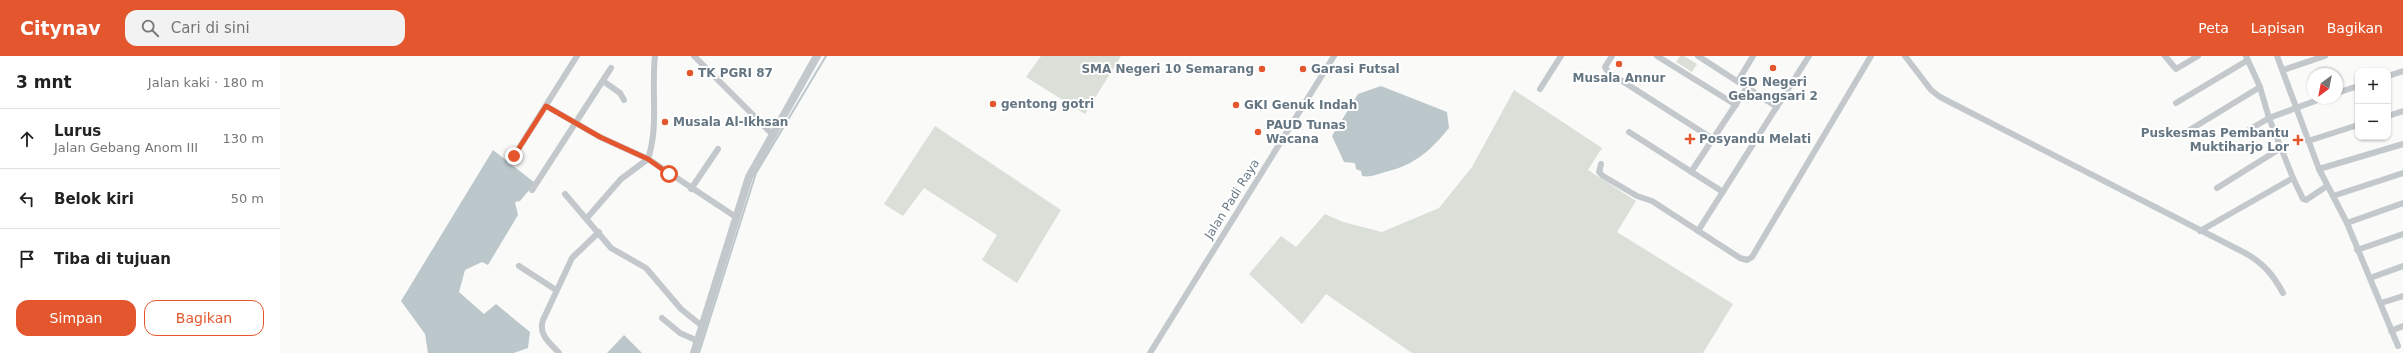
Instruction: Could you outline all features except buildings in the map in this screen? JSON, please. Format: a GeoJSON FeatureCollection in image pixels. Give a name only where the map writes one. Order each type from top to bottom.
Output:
{"type":"FeatureCollection","features":[{"type":"Feature","properties":{"kind":"street"},"geometry":{"type":"LineString","coordinates":[[514,156],[577,56]]}},
{"type":"Feature","properties":{"kind":"street"},"geometry":{"type":"LineString","coordinates":[[587,218],[621,179],[648,159],[655,119],[653,73],[655,56]]}},
{"type":"Feature","properties":{"kind":"street"},"geometry":{"type":"LineString","coordinates":[[694,56],[772,134]]}},
{"type":"Feature","properties":{"kind":"street"},"geometry":{"type":"LineString","coordinates":[[694,353],[749,177],[817,56]]}},
{"type":"Feature","properties":{"kind":"street","name":"Jalan Padi Raya"},"geometry":{"type":"LineString","coordinates":[[1150,353],[1334,56]]}},
{"type":"Feature","properties":{"kind":"street"},"geometry":{"type":"LineString","coordinates":[[1540,89],[1561,56]]}},
{"type":"Feature","properties":{"kind":"street"},"geometry":{"type":"LineString","coordinates":[[1612,56],[1605,67],[1608,72],[1713,139]]}},
{"type":"Feature","properties":{"kind":"street"},"geometry":{"type":"LineString","coordinates":[[1657,56],[1736,104]]}},
{"type":"Feature","properties":{"kind":"street"},"geometry":{"type":"LineString","coordinates":[[1698,56],[1748,86],[1777,107]]}},
{"type":"Feature","properties":{"kind":"street"},"geometry":{"type":"LineString","coordinates":[[1738,81],[1753,56]]}},
{"type":"Feature","properties":{"kind":"street"},"geometry":{"type":"LineString","coordinates":[[1698,231],[1809,56]]}},
{"type":"Feature","properties":{"kind":"street"},"geometry":{"type":"LineString","coordinates":[[1601,164],[1599,172],[1603,176],[1637,196],[1652,201],[1740,258],[1747,260],[1752,257],[1871,56]]}},
{"type":"Feature","properties":{"kind":"street"},"geometry":{"type":"LineString","coordinates":[[1906,56],[1931,90],[1940,97],[2262,263],[2271,272],[2283,293]]}},
{"type":"Feature","properties":{"kind":"street"},"geometry":{"type":"LineString","coordinates":[[2165,56],[2176,69],[2198,56]]}},
{"type":"Feature","properties":{"kind":"street"},"geometry":{"type":"LineString","coordinates":[[2277,56],[2319,169],[2347,223],[2398,346]]}},
{"type":"Feature","properties":{"kind":"street"},"geometry":{"type":"LineString","coordinates":[[2283,70],[2326,56]]}},
{"type":"Feature","properties":{"kind":"street"},"geometry":{"type":"LineString","coordinates":[[2176,103],[2247,58],[2260,87],[2269,118],[2292,178],[2303,199],[2306,200],[2327,186]]}},
{"type":"Feature","properties":{"kind":"street"},"geometry":{"type":"LineString","coordinates":[[532,190],[611,68]]}},
{"type":"Feature","properties":{"kind":"street"},"geometry":{"type":"LineString","coordinates":[[2391,75],[2403,71]]}},
{"type":"Feature","properties":{"kind":"street"},"geometry":{"type":"LineString","coordinates":[[603,81],[620,93],[624,100]]}},
{"type":"Feature","properties":{"kind":"street"},"geometry":{"type":"LineString","coordinates":[[1691,172],[1748,86]]}},
{"type":"Feature","properties":{"kind":"street"},"geometry":{"type":"LineString","coordinates":[[2188,131],[2260,87]]}},
{"type":"Feature","properties":{"kind":"street"},"geometry":{"type":"LineString","coordinates":[[2343,91],[2355,87]]}},
{"type":"Feature","properties":{"kind":"street"},"geometry":{"type":"LineString","coordinates":[[2242,134],[2269,118],[2307,104]]}},
{"type":"Feature","properties":{"kind":"street"},"geometry":{"type":"LineString","coordinates":[[546,106],[576,124],[648,159],[736,218]]}},
{"type":"Feature","properties":{"kind":"street"},"geometry":{"type":"LineString","coordinates":[[2391,115],[2403,112]]}},
{"type":"Feature","properties":{"kind":"street"},"geometry":{"type":"LineString","coordinates":[[2308,141],[2355,127]]}},
{"type":"Feature","properties":{"kind":"street"},"geometry":{"type":"LineString","coordinates":[[1629,132],[1723,192]]}},
{"type":"Feature","properties":{"kind":"street"},"geometry":{"type":"LineString","coordinates":[[2319,169],[2403,144]]}},
{"type":"Feature","properties":{"kind":"street"},"geometry":{"type":"LineString","coordinates":[[2217,188],[2281,148]]}},
{"type":"Feature","properties":{"kind":"street"},"geometry":{"type":"LineString","coordinates":[[691,189],[718,149]]}},
{"type":"Feature","properties":{"kind":"street"},"geometry":{"type":"LineString","coordinates":[[2333,196],[2403,173]]}},
{"type":"Feature","properties":{"kind":"street"},"geometry":{"type":"LineString","coordinates":[[2200,231],[2292,178]]}},
{"type":"Feature","properties":{"kind":"street"},"geometry":{"type":"LineString","coordinates":[[566,194],[616,252],[646,268],[681,309],[702,326]]}},
{"type":"Feature","properties":{"kind":"street"},"geometry":{"type":"LineString","coordinates":[[2347,223],[2403,203]]}},
{"type":"Feature","properties":{"kind":"street"},"geometry":{"type":"LineString","coordinates":[[559,353],[542,333],[541,328],[556,290],[573,255],[599,232]]}},
{"type":"Feature","properties":{"kind":"street"},"geometry":{"type":"LineString","coordinates":[[2357,250],[2403,234]]}},
{"type":"Feature","properties":{"kind":"street"},"geometry":{"type":"LineString","coordinates":[[519,266],[556,290]]}},
{"type":"Feature","properties":{"kind":"street"},"geometry":{"type":"LineString","coordinates":[[2370,278],[2403,266]]}},
{"type":"Feature","properties":{"kind":"street"},"geometry":{"type":"LineString","coordinates":[[2381,303],[2403,296]]}},
{"type":"Feature","properties":{"kind":"street"},"geometry":{"type":"LineString","coordinates":[[662,318],[680,333],[698,341]]}},
{"type":"Feature","properties":{"kind":"street"},"geometry":{"type":"LineString","coordinates":[[2392,331],[2403,326]]}},
{"type":"Feature","properties":{"kind":"shaded area"},"geometry":{"type":"Polygon","coordinates":[[[1041,56],[1121,56],[1085,114],[1026,77],[1041,56]]]}},
{"type":"Feature","properties":{"kind":"shaded area"},"geometry":{"type":"Polygon","coordinates":[[[1680,56],[1684,56],[1697,64],[1692,72],[1676,62],[1680,56]]]}},
{"type":"Feature","properties":{"kind":"shaded area"},"geometry":{"type":"Polygon","coordinates":[[[1381,86],[1447,112],[1449,128],[1430,149],[1415,160],[1399,168],[1376,175],[1362,176],[1361,171],[1356,169],[1355,163],[1344,162],[1332,136],[1358,94],[1381,86]]]}},
{"type":"Feature","properties":{"kind":"shaded area"},"geometry":{"type":"Polygon","coordinates":[[[1514,90],[1602,148],[1588,170],[1636,201],[1617,232],[1733,304],[1703,353],[1412,353],[1326,294],[1302,324],[1249,274],[1281,236],[1296,247],[1325,214],[1343,222],[1382,232],[1439,208],[1472,167],[1514,90]]]}},
{"type":"Feature","properties":{"kind":"shaded area"},"geometry":{"type":"Polygon","coordinates":[[[935,126],[1061,210],[1017,283],[982,260],[997,235],[924,188],[903,216],[884,204],[935,126]]]}},
{"type":"Feature","properties":{"kind":"shaded area"},"geometry":{"type":"Polygon","coordinates":[[[493,150],[535,183],[520,201],[515,202],[518,215],[488,265],[482,262],[465,270],[459,292],[484,314],[496,304],[530,332],[528,348],[514,353],[428,353],[425,334],[401,301],[493,150]]]}},
{"type":"Feature","properties":{"kind":"shaded area"},"geometry":{"type":"Polygon","coordinates":[[[624,335],[642,353],[607,353],[624,335]]]}},
{"type":"Feature","properties":{"kind":"waterway"},"geometry":{"type":"LineString","coordinates":[[699,353],[756,173],[826,56]]}},
{"type":"Feature","properties":{"kind":"place","name":"Musala Annur"},"geometry":{"type":"Point","coordinates":[1619,64]}},
{"type":"Feature","properties":{"kind":"place","name":"SD Negeri Gebangsari 2"},"geometry":{"type":"Point","coordinates":[1773,68]}},
{"type":"Feature","properties":{"kind":"place","name":"SMA Negeri 10 Semarang"},"geometry":{"type":"Point","coordinates":[1262,69]}},
{"type":"Feature","properties":{"kind":"place","name":"Garasi Futsal"},"geometry":{"type":"Point","coordinates":[1303,69]}},
{"type":"Feature","properties":{"kind":"place","name":"TK PGRI 87"},"geometry":{"type":"Point","coordinates":[690,73]}},
{"type":"Feature","properties":{"kind":"place","name":"gentong gotri"},"geometry":{"type":"Point","coordinates":[993,104]}},
{"type":"Feature","properties":{"kind":"place","name":"GKI Genuk Indah"},"geometry":{"type":"Point","coordinates":[1236,105]}},
{"type":"Feature","properties":{"kind":"place","name":"Musala Al-Ikhsan"},"geometry":{"type":"Point","coordinates":[665,122]}},
{"type":"Feature","properties":{"kind":"place","name":"PAUD Tunas Wacana"},"geometry":{"type":"Point","coordinates":[1258,132]}},
{"type":"Feature","properties":{"kind":"place","name":"Posyandu Melati"},"geometry":{"type":"Point","coordinates":[1690,139]}},
{"type":"Feature","properties":{"kind":"place","name":"Puskesmas Pembantu Muktiharjo Lor"},"geometry":{"type":"Point","coordinates":[2298,140]}},
{"type":"Feature","properties":{"kind":"route"},"geometry":{"type":"LineString","coordinates":[[514,156],[546,106],[600,137],[648,159],[669,174]]}}]}
